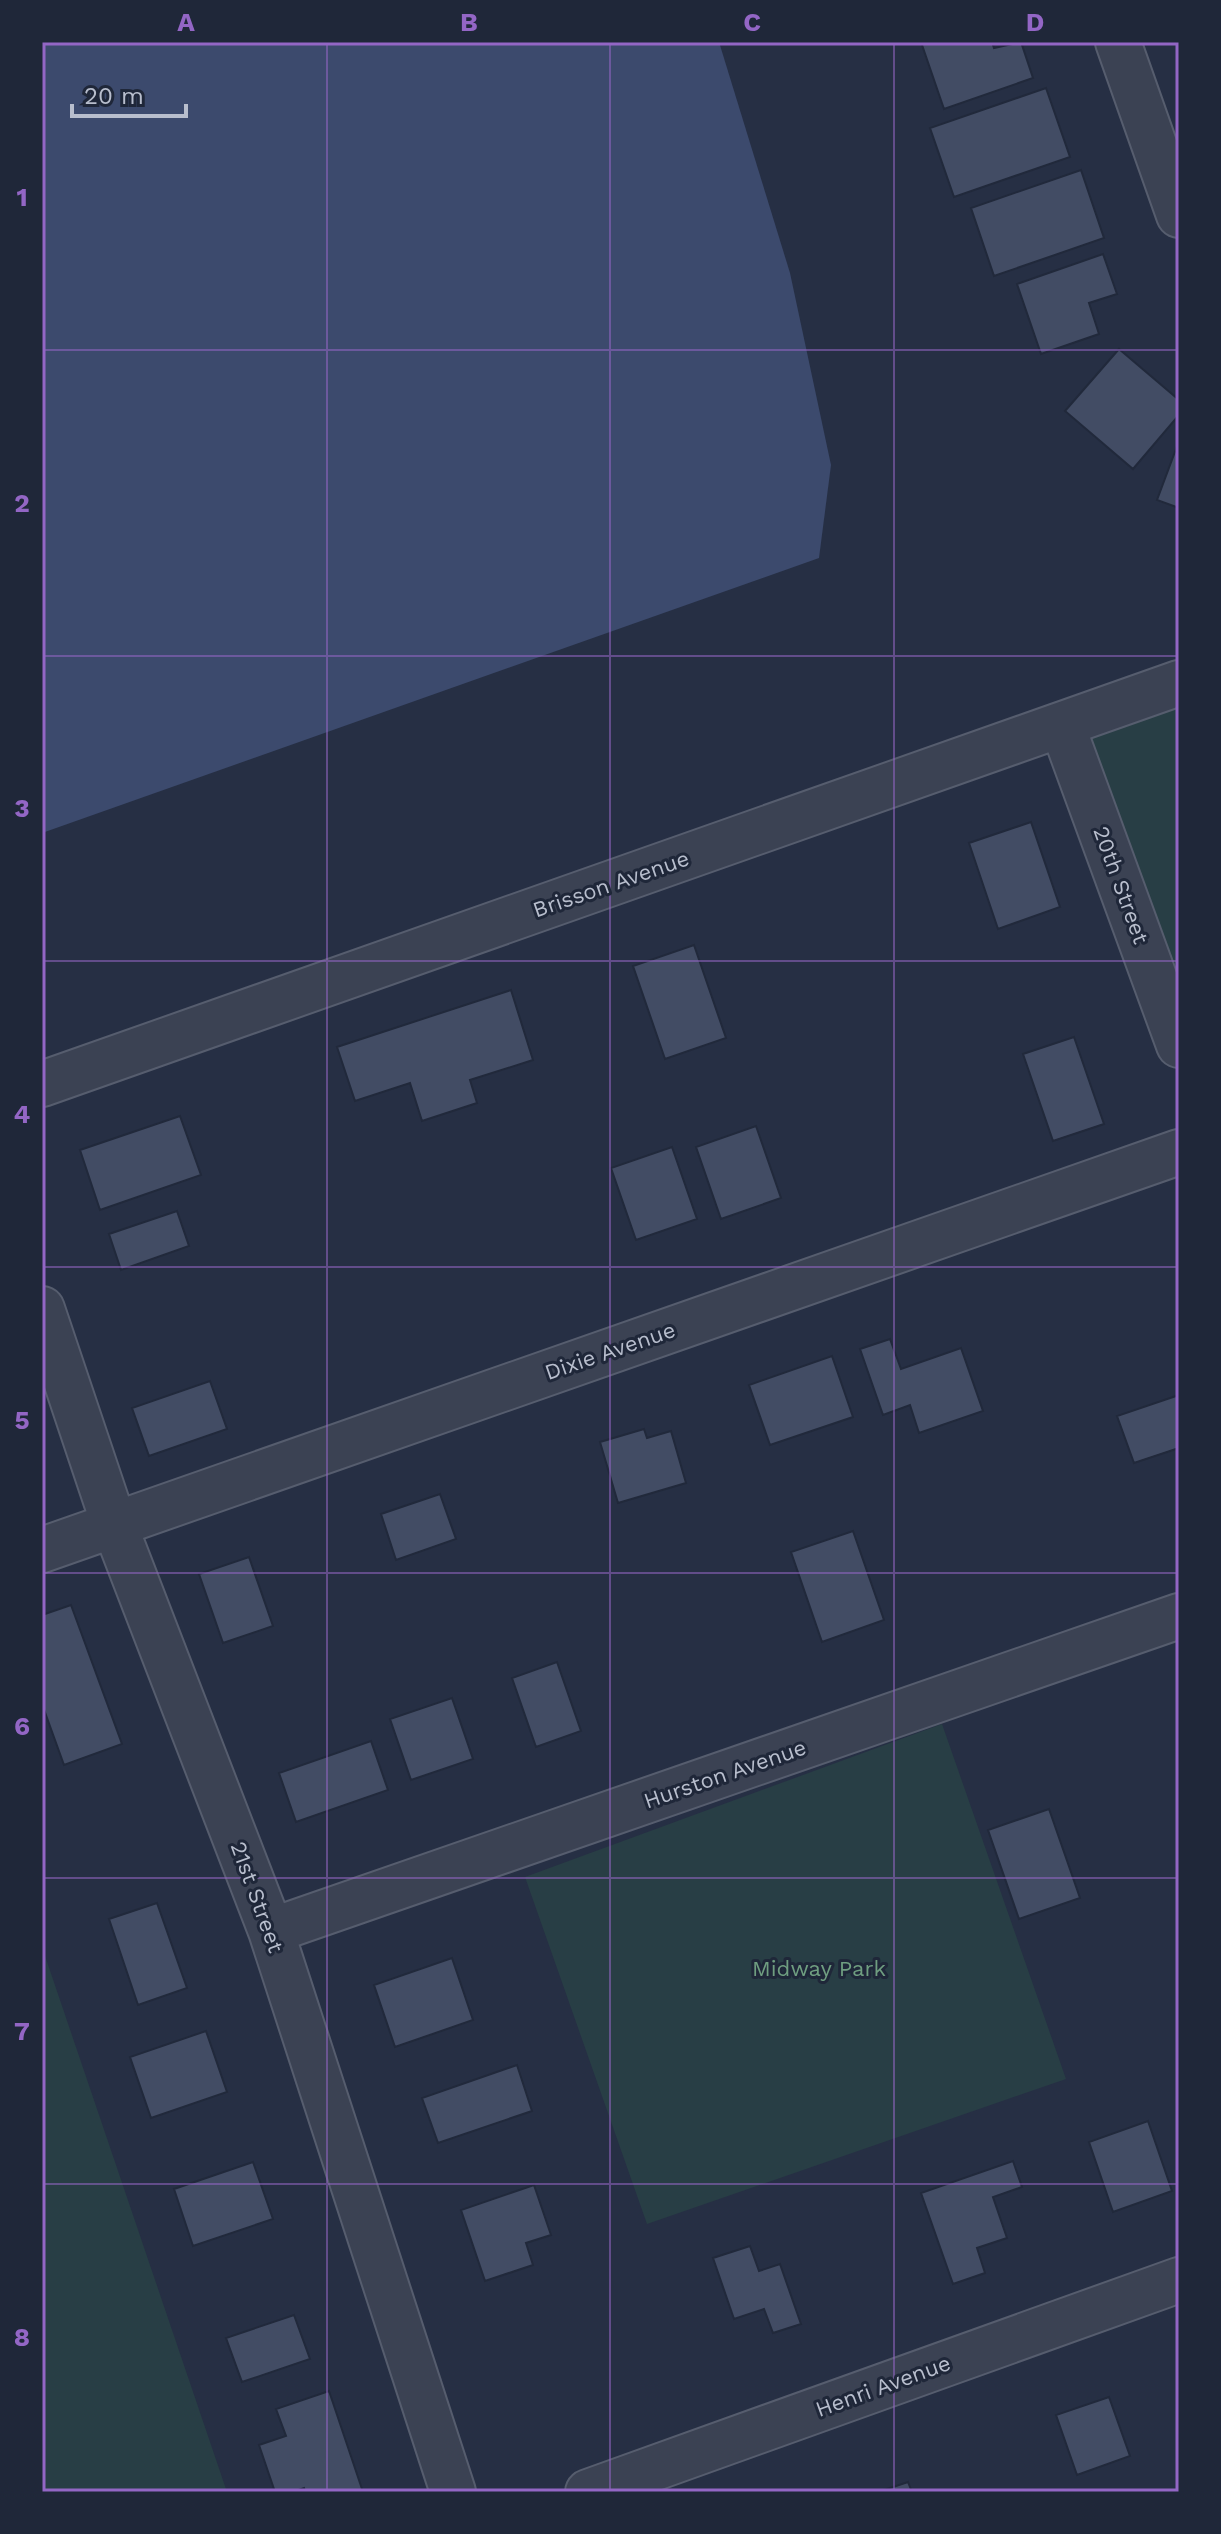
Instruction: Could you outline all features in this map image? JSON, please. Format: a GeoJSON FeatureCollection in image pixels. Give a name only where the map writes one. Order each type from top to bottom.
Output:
{"type":"FeatureCollection","features":[{"type":"Feature","properties":{"kind":"street"},"geometry":{"type":"LineString","coordinates":[[1118,42],[1179,215]]}},
{"type":"Feature","properties":{"kind":"street","name":"Brisson Avenue"},"geometry":{"type":"LineString","coordinates":[[42,1084],[1179,683]]}},
{"type":"Feature","properties":{"kind":"street","name":"20th Street"},"geometry":{"type":"LineString","coordinates":[[1062,725],[1179,1045]]}},
{"type":"Feature","properties":{"kind":"street","name":"Dixie Avenue"},"geometry":{"type":"LineString","coordinates":[[42,1550],[1179,1152]]}},
{"type":"Feature","properties":{"kind":"street","name":"21st Street"},"geometry":{"type":"LineString","coordinates":[[42,1309],[114,1524],[271,1931],[453,2492]]}},
{"type":"Feature","properties":{"kind":"street","name":"Hurston Avenue"},"geometry":{"type":"LineString","coordinates":[[271,1931],[1179,1616]]}},
{"type":"Feature","properties":{"kind":"street","name":"Henri Avenue"},"geometry":{"type":"LineString","coordinates":[[588,2492],[1179,2280]]}},
{"type":"Feature","properties":{"kind":"green space"},"geometry":{"type":"Polygon","coordinates":[[[1179,704],[1179,980],[1090,736],[1179,704]]]}},
{"type":"Feature","properties":{"kind":"green space","name":"Midway Park"},"geometry":{"type":"Polygon","coordinates":[[[942,1724],[1066,2079],[647,2224],[525,1877],[942,1724]]]}},
{"type":"Feature","properties":{"kind":"green space"},"geometry":{"type":"Polygon","coordinates":[[[42,1947],[227,2492],[42,2492],[42,1947]]]}},
{"type":"Feature","properties":{"kind":"water"},"geometry":{"type":"Polygon","coordinates":[[[42,42],[719,42],[790,273],[831,465],[819,558],[42,833],[42,42]]]}},
{"type":"Feature","properties":{"kind":"building"},"geometry":{"type":"Polygon","coordinates":[[[921,42],[992,42],[994,48],[1021,42],[1033,78],[944,109],[921,42]]]}},
{"type":"Feature","properties":{"kind":"building"},"geometry":{"type":"Polygon","coordinates":[[[1046,88],[1070,157],[954,197],[930,128],[1046,88]]]}},
{"type":"Feature","properties":{"kind":"building"},"geometry":{"type":"Polygon","coordinates":[[[1081,170],[1104,238],[994,276],[971,208],[1081,170]]]}},
{"type":"Feature","properties":{"kind":"building"},"geometry":{"type":"Polygon","coordinates":[[[1103,254],[1117,294],[1089,303],[1099,334],[1041,354],[1017,284],[1103,254]]]}},
{"type":"Feature","properties":{"kind":"building"},"geometry":{"type":"Polygon","coordinates":[[[1119,349],[1179,400],[1179,415],[1133,469],[1065,411],[1119,349]]]}},
{"type":"Feature","properties":{"kind":"building"},"geometry":{"type":"Polygon","coordinates":[[[1179,441],[1179,508],[1157,500],[1179,441]]]}},
{"type":"Feature","properties":{"kind":"building"},"geometry":{"type":"Polygon","coordinates":[[[1031,822],[1060,907],[998,929],[969,843],[1031,822]]]}},
{"type":"Feature","properties":{"kind":"building"},"geometry":{"type":"Polygon","coordinates":[[[694,945],[726,1038],[665,1059],[633,966],[694,945]]]}},
{"type":"Feature","properties":{"kind":"building"},"geometry":{"type":"Polygon","coordinates":[[[511,990],[533,1060],[470,1080],[477,1103],[422,1121],[410,1083],[355,1101],[337,1047],[511,990]]]}},
{"type":"Feature","properties":{"kind":"building"},"geometry":{"type":"Polygon","coordinates":[[[1074,1037],[1104,1124],[1053,1141],[1023,1054],[1074,1037]]]}},
{"type":"Feature","properties":{"kind":"building"},"geometry":{"type":"Polygon","coordinates":[[[180,1116],[201,1175],[100,1210],[80,1150],[180,1116]]]}},
{"type":"Feature","properties":{"kind":"building"},"geometry":{"type":"Polygon","coordinates":[[[756,1126],[781,1198],[721,1219],[696,1147],[756,1126]]]}},
{"type":"Feature","properties":{"kind":"building"},"geometry":{"type":"Polygon","coordinates":[[[672,1147],[697,1219],[636,1240],[611,1168],[672,1147]]]}},
{"type":"Feature","properties":{"kind":"building"},"geometry":{"type":"Polygon","coordinates":[[[177,1211],[189,1246],[121,1270],[109,1234],[177,1211]]]}},
{"type":"Feature","properties":{"kind":"building"},"geometry":{"type":"Polygon","coordinates":[[[890,1339],[901,1369],[961,1348],[983,1411],[919,1433],[910,1405],[883,1415],[860,1349],[890,1339]]]}},
{"type":"Feature","properties":{"kind":"building"},"geometry":{"type":"Polygon","coordinates":[[[832,1356],[853,1417],[770,1445],[749,1385],[832,1356]]]}},
{"type":"Feature","properties":{"kind":"building"},"geometry":{"type":"Polygon","coordinates":[[[210,1381],[227,1429],[149,1456],[132,1408],[210,1381]]]}},
{"type":"Feature","properties":{"kind":"building"},"geometry":{"type":"Polygon","coordinates":[[[1179,1395],[1179,1448],[1134,1463],[1117,1416],[1179,1395]]]}},
{"type":"Feature","properties":{"kind":"building"},"geometry":{"type":"Polygon","coordinates":[[[644,1429],[647,1438],[671,1431],[686,1483],[618,1503],[600,1442],[644,1429]]]}},
{"type":"Feature","properties":{"kind":"building"},"geometry":{"type":"Polygon","coordinates":[[[440,1494],[456,1539],[396,1560],[381,1514],[440,1494]]]}},
{"type":"Feature","properties":{"kind":"building"},"geometry":{"type":"Polygon","coordinates":[[[853,1531],[884,1620],[822,1642],[791,1552],[853,1531]]]}},
{"type":"Feature","properties":{"kind":"building"},"geometry":{"type":"Polygon","coordinates":[[[249,1557],[273,1626],[223,1643],[199,1574],[249,1557]]]}},
{"type":"Feature","properties":{"kind":"building"},"geometry":{"type":"Polygon","coordinates":[[[71,1605],[122,1744],[64,1765],[42,1704],[42,1615],[71,1605]]]}},
{"type":"Feature","properties":{"kind":"building"},"geometry":{"type":"Polygon","coordinates":[[[557,1662],[581,1731],[536,1747],[512,1678],[557,1662]]]}},
{"type":"Feature","properties":{"kind":"building"},"geometry":{"type":"Polygon","coordinates":[[[452,1698],[473,1759],[411,1780],[390,1719],[452,1698]]]}},
{"type":"Feature","properties":{"kind":"building"},"geometry":{"type":"Polygon","coordinates":[[[371,1741],[388,1790],[296,1822],[279,1773],[371,1741]]]}},
{"type":"Feature","properties":{"kind":"building"},"geometry":{"type":"Polygon","coordinates":[[[1049,1809],[1080,1898],[1019,1919],[988,1830],[1049,1809]]]}},
{"type":"Feature","properties":{"kind":"building"},"geometry":{"type":"Polygon","coordinates":[[[157,1903],[187,1988],[138,2005],[109,1919],[157,1903]]]}},
{"type":"Feature","properties":{"kind":"building"},"geometry":{"type":"Polygon","coordinates":[[[452,1958],[473,2020],[395,2047],[374,1985],[452,1958]]]}},
{"type":"Feature","properties":{"kind":"building"},"geometry":{"type":"Polygon","coordinates":[[[206,2031],[227,2092],[151,2118],[130,2057],[206,2031]]]}},
{"type":"Feature","properties":{"kind":"building"},"geometry":{"type":"Polygon","coordinates":[[[517,2065],[532,2111],[438,2143],[422,2098],[517,2065]]]}},
{"type":"Feature","properties":{"kind":"building"},"geometry":{"type":"Polygon","coordinates":[[[1148,2121],[1172,2191],[1113,2212],[1089,2142],[1148,2121]]]}},
{"type":"Feature","properties":{"kind":"building"},"geometry":{"type":"Polygon","coordinates":[[[1013,2161],[1022,2187],[993,2197],[1007,2238],[977,2248],[985,2273],[953,2284],[921,2193],[1013,2161]]]}},
{"type":"Feature","properties":{"kind":"building"},"geometry":{"type":"Polygon","coordinates":[[[253,2162],[273,2219],[193,2246],[174,2189],[253,2162]]]}},
{"type":"Feature","properties":{"kind":"building"},"geometry":{"type":"Polygon","coordinates":[[[534,2185],[551,2235],[526,2243],[533,2265],[485,2281],[461,2210],[534,2185]]]}},
{"type":"Feature","properties":{"kind":"building"},"geometry":{"type":"Polygon","coordinates":[[[750,2246],[759,2271],[780,2264],[801,2324],[773,2333],[764,2309],[734,2319],[713,2258],[750,2246]]]}},
{"type":"Feature","properties":{"kind":"building"},"geometry":{"type":"Polygon","coordinates":[[[294,2315],[310,2359],[242,2382],[226,2338],[294,2315]]]}},
{"type":"Feature","properties":{"kind":"building"},"geometry":{"type":"Polygon","coordinates":[[[329,2391],[363,2492],[305,2492],[304,2488],[293,2492],[275,2492],[259,2445],[286,2436],[276,2409],[329,2391]]]}},
{"type":"Feature","properties":{"kind":"building"},"geometry":{"type":"Polygon","coordinates":[[[1109,2397],[1130,2456],[1077,2475],[1056,2415],[1109,2397]]]}},
{"type":"Feature","properties":{"kind":"building"},"geometry":{"type":"Polygon","coordinates":[[[908,2482],[912,2492],[878,2492],[908,2482]]]}}]}
